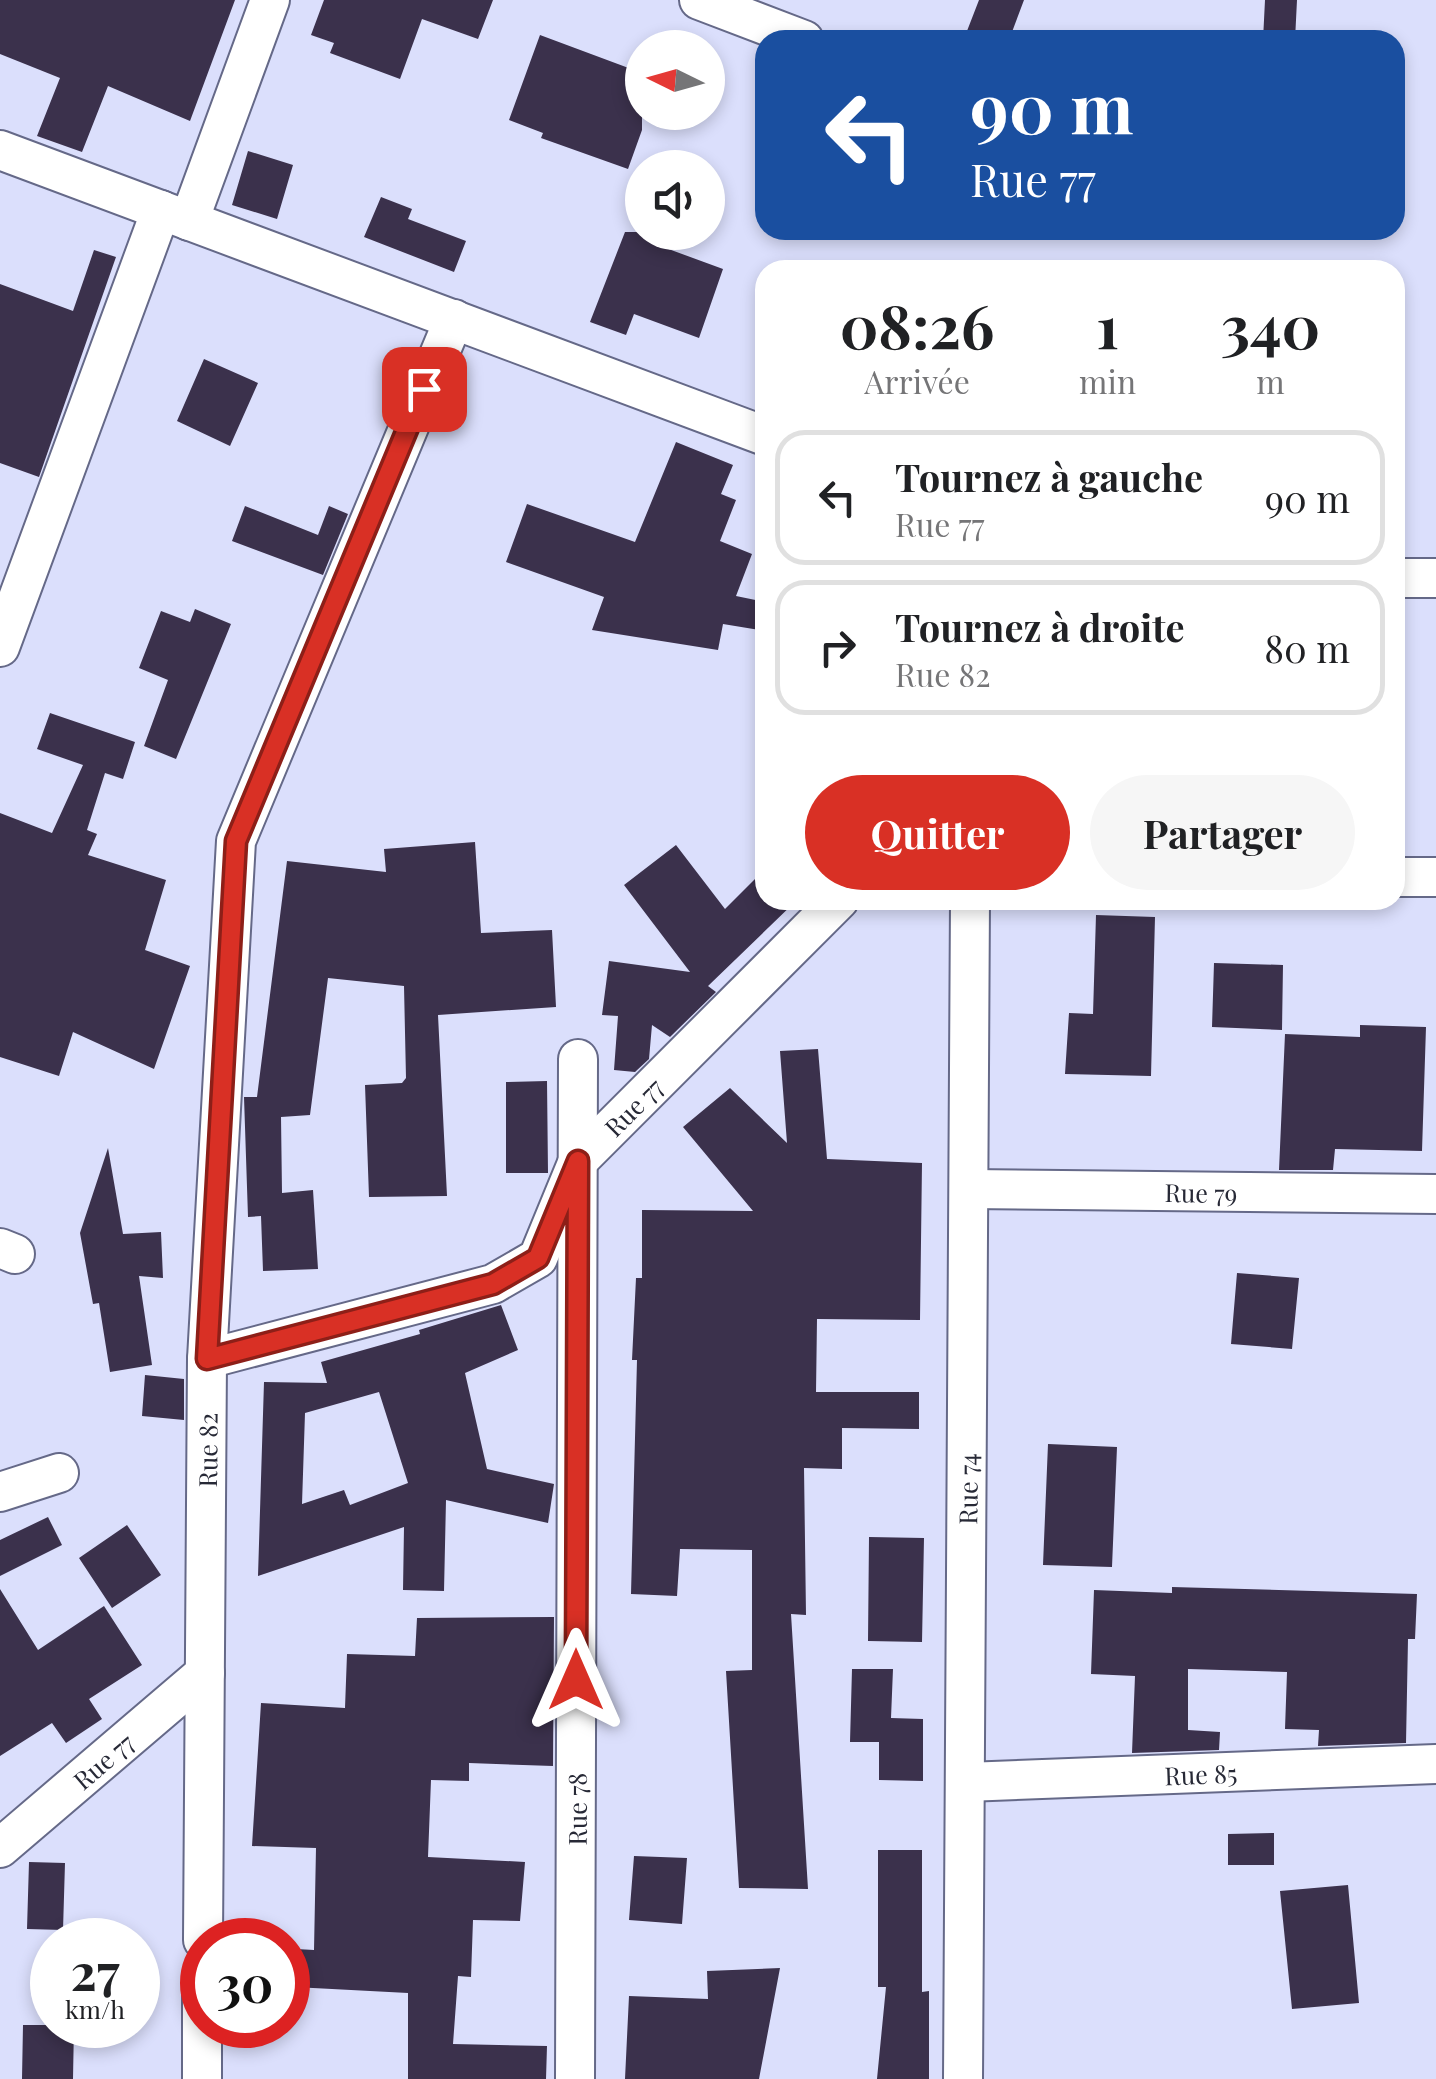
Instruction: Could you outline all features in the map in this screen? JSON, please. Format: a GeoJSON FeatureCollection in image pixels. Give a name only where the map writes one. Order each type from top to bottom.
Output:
{"type":"FeatureCollection","features":[{"type":"Feature","properties":{"kind":"street"},"geometry":{"type":"LineString","coordinates":[[0,647],[175,215],[270,0]]}},
{"type":"Feature","properties":{"kind":"street"},"geometry":{"type":"LineString","coordinates":[[699,0],[778,30]]}},
{"type":"Feature","properties":{"kind":"street"},"geometry":{"type":"LineString","coordinates":[[0,150],[755,432]]}},
{"type":"Feature","properties":{"kind":"street","name":"Rue 82"},"geometry":{"type":"LineString","coordinates":[[203,1918],[207,1359],[236,841],[454,319]]}},
{"type":"Feature","properties":{"kind":"street"},"geometry":{"type":"LineString","coordinates":[[1405,578],[1436,578]]}},
{"type":"Feature","properties":{"kind":"street"},"geometry":{"type":"LineString","coordinates":[[1405,877],[1436,877]]}},
{"type":"Feature","properties":{"kind":"street","name":"Rue 77"},"geometry":{"type":"LineString","coordinates":[[207,1359],[493,1284],[538,1258],[578,1161],[829,910]]}},
{"type":"Feature","properties":{"kind":"street","name":"Rue 74"},"geometry":{"type":"LineString","coordinates":[[962,2079],[970,910]]}},
{"type":"Feature","properties":{"kind":"street","name":"Rue 78"},"geometry":{"type":"LineString","coordinates":[[574,2079],[578,1059]]}},
{"type":"Feature","properties":{"kind":"street","name":"Rue 79"},"geometry":{"type":"LineString","coordinates":[[968,1189],[1436,1194]]}},
{"type":"Feature","properties":{"kind":"street"},"geometry":{"type":"LineString","coordinates":[[0,1492],[59,1472]]}},
{"type":"Feature","properties":{"kind":"street","name":"Rue 77"},"geometry":{"type":"LineString","coordinates":[[0,1848],[205,1673]]}},
{"type":"Feature","properties":{"kind":"street","name":"Rue 85"},"geometry":{"type":"LineString","coordinates":[[966,1782],[1436,1764]]}},
{"type":"Feature","properties":{"kind":"street"},"geometry":{"type":"LineString","coordinates":[[202,2048],[202,2079]]}},
{"type":"Feature","properties":{"kind":"building"},"geometry":{"type":"Polygon","coordinates":[[[0,0],[235,0],[190,121],[108,86],[82,152],[37,136],[60,78],[0,54],[0,0]]]}},
{"type":"Feature","properties":{"kind":"building"},"geometry":{"type":"Polygon","coordinates":[[[324,0],[493,0],[478,39],[422,19],[400,79],[330,53],[334,43],[311,35],[324,0]]]}},
{"type":"Feature","properties":{"kind":"building"},"geometry":{"type":"Polygon","coordinates":[[[979,0],[1024,0],[1013,30],[967,30],[979,0]]]}},
{"type":"Feature","properties":{"kind":"building"},"geometry":{"type":"Polygon","coordinates":[[[1265,0],[1297,0],[1296,30],[1264,30],[1265,0]]]}},
{"type":"Feature","properties":{"kind":"building"},"geometry":{"type":"Polygon","coordinates":[[[540,35],[625,67],[625,130],[642,130],[635,150],[625,150],[625,168],[541,138],[543,133],[509,120],[540,35]]]}},
{"type":"Feature","properties":{"kind":"building"},"geometry":{"type":"Polygon","coordinates":[[[248,151],[293,165],[277,219],[232,205],[248,151]]]}},
{"type":"Feature","properties":{"kind":"building"},"geometry":{"type":"Polygon","coordinates":[[[381,197],[412,209],[408,219],[466,241],[454,272],[364,237],[381,197]]]}},
{"type":"Feature","properties":{"kind":"building"},"geometry":{"type":"Polygon","coordinates":[[[625,232],[625,250],[671,250],[723,269],[699,338],[634,314],[626,335],[590,322],[625,232]]]}},
{"type":"Feature","properties":{"kind":"building"},"geometry":{"type":"Polygon","coordinates":[[[94,250],[116,257],[39,477],[0,463],[0,284],[73,311],[94,250]]]}},
{"type":"Feature","properties":{"kind":"building"},"geometry":{"type":"Polygon","coordinates":[[[204,359],[258,383],[230,446],[177,421],[204,359]]]}},
{"type":"Feature","properties":{"kind":"building"},"geometry":{"type":"Polygon","coordinates":[[[676,442],[733,465],[721,494],[736,500],[720,541],[752,554],[736,596],[755,600],[755,629],[723,624],[718,650],[592,630],[604,597],[506,562],[527,504],[635,542],[676,442]]]}},
{"type":"Feature","properties":{"kind":"building"},"geometry":{"type":"Polygon","coordinates":[[[245,506],[318,535],[329,506],[348,514],[323,575],[232,541],[245,506]]]}},
{"type":"Feature","properties":{"kind":"building"},"geometry":{"type":"Polygon","coordinates":[[[195,609],[231,624],[176,759],[144,746],[168,680],[139,668],[161,611],[190,622],[195,609]]]}},
{"type":"Feature","properties":{"kind":"building"},"geometry":{"type":"Polygon","coordinates":[[[50,713],[135,742],[123,779],[105,773],[87,830],[97,834],[88,855],[166,880],[145,950],[190,966],[154,1069],[73,1032],[59,1076],[0,1057],[0,813],[52,833],[83,765],[37,749],[50,713]]]}},
{"type":"Feature","properties":{"kind":"building"},"geometry":{"type":"Polygon","coordinates":[[[475,842],[481,933],[552,930],[556,1007],[438,1015],[447,1196],[369,1197],[365,1085],[402,1083],[406,1078],[404,986],[328,978],[310,1115],[281,1117],[282,1193],[313,1190],[318,1269],[263,1271],[261,1216],[248,1217],[244,1097],[257,1097],[287,861],[386,872],[384,849],[475,842]]]}},
{"type":"Feature","properties":{"kind":"building"},"geometry":{"type":"Polygon","coordinates":[[[676,845],[725,909],[755,879],[755,910],[787,910],[708,986],[716,992],[670,1037],[652,1025],[649,1059],[635,1072],[614,1070],[618,1016],[602,1015],[609,961],[690,972],[624,885],[676,845]]]}},
{"type":"Feature","properties":{"kind":"building"},"geometry":{"type":"Polygon","coordinates":[[[1096,915],[1155,917],[1151,1076],[1065,1074],[1069,1013],[1093,1014],[1096,915]]]}},
{"type":"Feature","properties":{"kind":"building"},"geometry":{"type":"Polygon","coordinates":[[[1214,963],[1283,965],[1282,1030],[1212,1027],[1214,963]]]}},
{"type":"Feature","properties":{"kind":"building"},"geometry":{"type":"Polygon","coordinates":[[[1360,1025],[1426,1027],[1422,1151],[1335,1149],[1333,1170],[1279,1170],[1285,1034],[1360,1037],[1360,1025]]]}},
{"type":"Feature","properties":{"kind":"building"},"geometry":{"type":"Polygon","coordinates":[[[818,1049],[827,1159],[922,1163],[920,1320],[817,1319],[816,1392],[919,1392],[919,1429],[842,1428],[842,1469],[804,1468],[806,1615],[791,1614],[808,1889],[739,1888],[726,1671],[752,1670],[752,1550],[680,1549],[677,1596],[631,1594],[637,1360],[632,1360],[636,1278],[642,1278],[642,1210],[753,1211],[683,1127],[730,1088],[787,1143],[780,1051],[818,1049]]]}},
{"type":"Feature","properties":{"kind":"building"},"geometry":{"type":"Polygon","coordinates":[[[547,1081],[548,1173],[506,1173],[506,1082],[547,1081]]]}},
{"type":"Feature","properties":{"kind":"building"},"geometry":{"type":"Polygon","coordinates":[[[108,1148],[123,1234],[161,1232],[163,1278],[139,1276],[152,1365],[110,1372],[99,1303],[93,1304],[80,1233],[108,1148]]]}},
{"type":"Feature","properties":{"kind":"building"},"geometry":{"type":"Polygon","coordinates":[[[1237,1273],[1299,1278],[1292,1349],[1231,1344],[1237,1273]]]}},
{"type":"Feature","properties":{"kind":"building"},"geometry":{"type":"Polygon","coordinates":[[[501,1305],[518,1350],[465,1373],[487,1469],[554,1484],[548,1523],[446,1500],[444,1591],[403,1590],[404,1527],[258,1576],[264,1382],[327,1383],[321,1362],[420,1334],[419,1330],[501,1305]],[[379,1392],[305,1413],[302,1504],[344,1490],[350,1505],[408,1483],[379,1392]]]}},
{"type":"Feature","properties":{"kind":"building"},"geometry":{"type":"Polygon","coordinates":[[[145,1375],[184,1379],[184,1420],[142,1416],[145,1375]]]}},
{"type":"Feature","properties":{"kind":"building"},"geometry":{"type":"Polygon","coordinates":[[[1048,1444],[1117,1447],[1112,1567],[1043,1565],[1048,1444]]]}},
{"type":"Feature","properties":{"kind":"building"},"geometry":{"type":"Polygon","coordinates":[[[48,1517],[62,1545],[0,1576],[0,1540],[48,1517]]]}},
{"type":"Feature","properties":{"kind":"building"},"geometry":{"type":"Polygon","coordinates":[[[127,1525],[161,1575],[112,1608],[79,1558],[127,1525]]]}},
{"type":"Feature","properties":{"kind":"building"},"geometry":{"type":"Polygon","coordinates":[[[869,1537],[924,1538],[922,1642],[868,1641],[869,1537]]]}},
{"type":"Feature","properties":{"kind":"building"},"geometry":{"type":"Polygon","coordinates":[[[1172,1587],[1417,1594],[1415,1639],[1408,1639],[1406,1743],[1318,1746],[1319,1730],[1285,1729],[1287,1672],[1188,1669],[1188,1730],[1220,1732],[1219,1750],[1132,1753],[1135,1676],[1091,1674],[1094,1590],[1172,1593],[1172,1587]]]}},
{"type":"Feature","properties":{"kind":"building"},"geometry":{"type":"Polygon","coordinates":[[[0,1589],[38,1650],[104,1606],[142,1665],[89,1699],[102,1719],[66,1743],[52,1723],[0,1756],[0,1589]]]}},
{"type":"Feature","properties":{"kind":"building"},"geometry":{"type":"Polygon","coordinates":[[[554,1617],[553,1766],[469,1763],[469,1781],[431,1780],[428,1857],[525,1862],[520,1921],[473,1920],[471,1977],[458,1976],[453,2044],[547,2046],[546,2079],[408,2079],[408,1993],[310,1988],[316,1848],[252,1846],[261,1703],[345,1708],[347,1654],[415,1656],[417,1618],[554,1617]]]}},
{"type":"Feature","properties":{"kind":"building"},"geometry":{"type":"Polygon","coordinates":[[[852,1669],[893,1669],[891,1718],[923,1719],[923,1781],[879,1780],[879,1742],[850,1742],[852,1669]]]}},
{"type":"Feature","properties":{"kind":"building"},"geometry":{"type":"Polygon","coordinates":[[[1274,1833],[1274,1865],[1228,1865],[1228,1834],[1274,1833]]]}},
{"type":"Feature","properties":{"kind":"building"},"geometry":{"type":"Polygon","coordinates":[[[878,1850],[922,1850],[922,1992],[929,1991],[929,2079],[877,2079],[886,1987],[878,1987],[878,1850]]]}},
{"type":"Feature","properties":{"kind":"building"},"geometry":{"type":"Polygon","coordinates":[[[634,1856],[687,1858],[682,1924],[629,1920],[634,1856]]]}},
{"type":"Feature","properties":{"kind":"building"},"geometry":{"type":"Polygon","coordinates":[[[29,1862],[65,1863],[63,1918],[30,1918],[27,1929],[29,1862]]]}},
{"type":"Feature","properties":{"kind":"building"},"geometry":{"type":"Polygon","coordinates":[[[1348,1885],[1359,2003],[1292,2009],[1280,1891],[1348,1885]]]}},
{"type":"Feature","properties":{"kind":"building"},"geometry":{"type":"Polygon","coordinates":[[[780,1968],[759,2079],[625,2079],[629,1996],[708,1999],[707,1971],[780,1968]]]}},
{"type":"Feature","properties":{"kind":"building"},"geometry":{"type":"Polygon","coordinates":[[[23,2025],[30,2025],[30,2048],[74,2048],[73,2079],[22,2079],[23,2025]]]}},
{"type":"Feature","properties":{"kind":"route"},"geometry":{"type":"LineString","coordinates":[[424,389],[236,841],[207,1359],[493,1284],[538,1258],[578,1161],[576,1680]]}}]}
